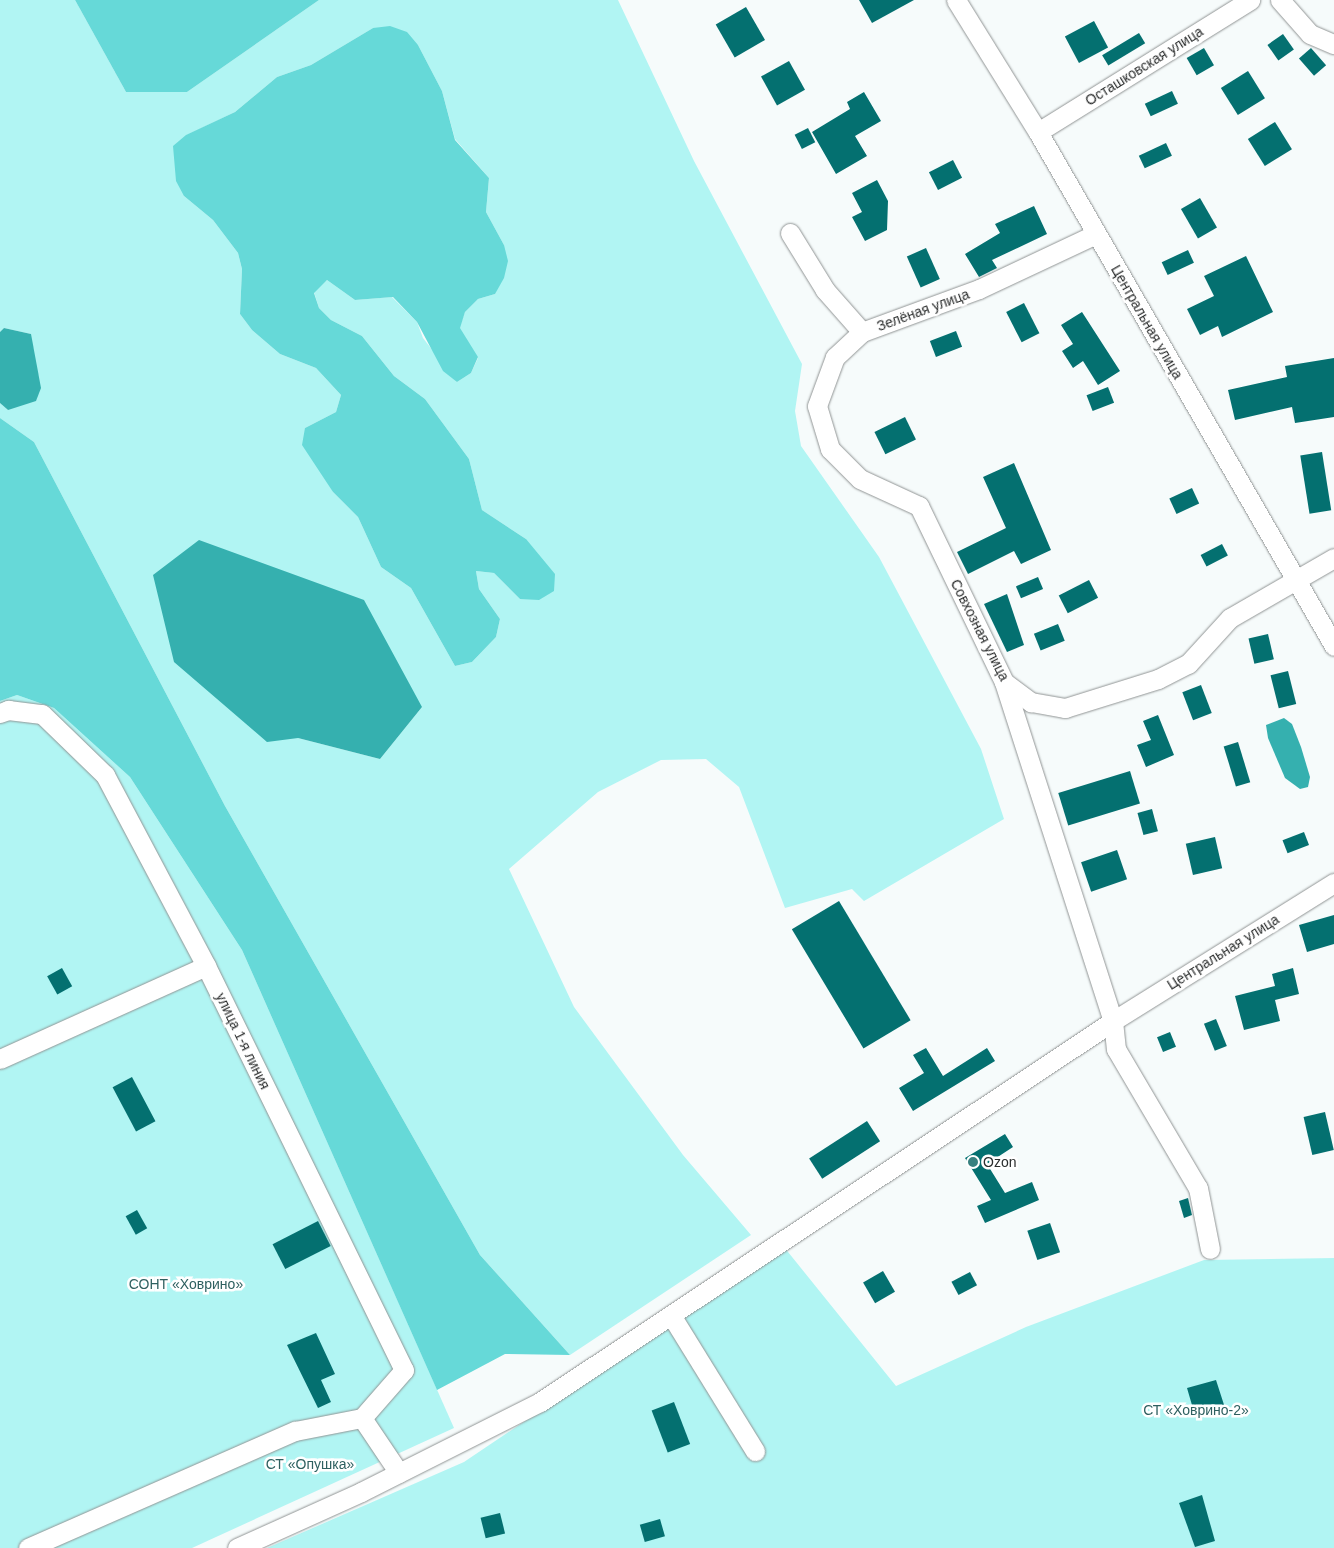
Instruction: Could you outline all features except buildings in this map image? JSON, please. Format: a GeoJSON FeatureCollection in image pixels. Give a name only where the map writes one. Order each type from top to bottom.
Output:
{"type":"FeatureCollection","features":[{"type":"Feature","properties":{"kind":"street","name":"Центральная улица"},"geometry":{"type":"LineString","coordinates":[[956,0],[1038,132],[1298,580],[1334,646]]}},
{"type":"Feature","properties":{"kind":"street","name":"Осташковская улица"},"geometry":{"type":"LineString","coordinates":[[1038,132],[1250,0]]}},
{"type":"Feature","properties":{"kind":"street"},"geometry":{"type":"LineString","coordinates":[[1280,0],[1310,34],[1334,44]]}},
{"type":"Feature","properties":{"kind":"street","name":"Зелёная улица"},"geometry":{"type":"LineString","coordinates":[[790,233],[825,290],[862,332],[980,289],[1096,234]]}},
{"type":"Feature","properties":{"kind":"street","name":"Совхозная улица"},"geometry":{"type":"LineString","coordinates":[[862,332],[835,358],[817,406],[830,449],[860,479],[919,506],[1004,682],[1031,702],[1065,708],[1098,701],[1188,664],[1230,618],[1334,558]]}},
{"type":"Feature","properties":{"kind":"street"},"geometry":{"type":"LineString","coordinates":[[1004,682],[1113,1022],[1116,1049],[1198,1188],[1210,1249]]}},
{"type":"Feature","properties":{"kind":"street","name":"улица 1-я линия"},"geometry":{"type":"LineString","coordinates":[[0,713],[42,714],[105,775],[206,966],[404,1370],[362,1418]]}},
{"type":"Feature","properties":{"kind":"street","name":"Центральная улица"},"geometry":{"type":"LineString","coordinates":[[237,1548],[399,1473],[540,1402],[1113,1022],[1334,883]]}},
{"type":"Feature","properties":{"kind":"street"},"geometry":{"type":"LineString","coordinates":[[0,1059],[206,966]]}},
{"type":"Feature","properties":{"kind":"street"},"geometry":{"type":"LineString","coordinates":[[671,1315],[755,1451]]}},
{"type":"Feature","properties":{"kind":"street"},"geometry":{"type":"LineString","coordinates":[[28,1548],[296,1431],[362,1418],[399,1473]]}},
{"type":"Feature","properties":{"kind":"green space"},"geometry":{"type":"Polygon","coordinates":[[[0,0],[75,0],[126,92],[187,92],[319,0],[618,0],[694,161],[802,364],[795,411],[801,446],[879,557],[981,749],[1004,819],[864,901],[852,889],[785,908],[739,787],[706,759],[661,760],[598,792],[509,869],[574,1007],[683,1155],[751,1235],[570,1355],[480,1255],[225,806],[34,442],[0,418],[0,403],[8,410],[31,334],[4,328],[0,332],[0,0]],[[373,28],[311,65],[277,77],[235,112],[187,135],[184,196],[213,220],[238,253],[242,269],[240,314],[252,330],[280,354],[316,368],[341,395],[336,412],[305,428],[333,492],[358,517],[381,567],[411,588],[455,666],[472,662],[496,637],[500,619],[479,589],[476,571],[494,573],[520,599],[526,539],[482,510],[469,459],[425,399],[394,376],[362,336],[331,320],[319,308],[314,292],[327,280],[355,300],[392,297],[417,322],[423,338],[457,382],[471,373],[478,358],[459,328],[465,312],[478,299],[495,294],[504,245],[486,212],[489,178],[455,139],[442,91],[418,45],[373,28]],[[422,707],[298,738],[380,759],[422,707]]]}},
{"type":"Feature","properties":{"kind":"green space","name":"СОНТ «Ховрино»"},"geometry":{"type":"Polygon","coordinates":[[[17,695],[54,708],[130,777],[242,950],[454,1428],[192,1548],[0,1548],[0,701],[17,695]]]}},
{"type":"Feature","properties":{"kind":"green space","name":"СТ «Ховрино-2»"},"geometry":{"type":"Polygon","coordinates":[[[784,1247],[896,1386],[1026,1327],[1204,1260],[1334,1258],[1334,1548],[267,1548],[464,1462],[784,1247]]]}},
{"type":"Feature","properties":{"kind":"shaded area"},"geometry":{"type":"Polygon","coordinates":[[[75,0],[319,0],[187,92],[126,92],[75,0]]]}},
{"type":"Feature","properties":{"kind":"shaded area"},"geometry":{"type":"Polygon","coordinates":[[[390,26],[407,32],[418,45],[442,91],[455,140],[489,178],[486,212],[504,245],[508,261],[504,278],[495,294],[478,299],[465,312],[460,328],[478,357],[471,373],[457,382],[443,371],[417,322],[393,297],[355,300],[327,280],[314,293],[319,308],[331,320],[362,336],[394,376],[425,399],[469,459],[482,510],[526,539],[555,574],[554,591],[539,600],[520,599],[494,573],[476,571],[479,589],[500,619],[496,637],[472,662],[455,666],[411,588],[381,567],[358,517],[333,492],[302,445],[305,428],[336,412],[341,395],[316,368],[280,354],[252,330],[240,314],[242,269],[238,253],[213,220],[184,196],[176,181],[173,146],[186,135],[235,112],[277,77],[311,65],[373,28],[390,26]]]}},
{"type":"Feature","properties":{"kind":"shaded area"},"geometry":{"type":"Polygon","coordinates":[[[4,328],[31,334],[41,388],[36,401],[8,410],[0,403],[0,332],[4,328]]]}},
{"type":"Feature","properties":{"kind":"shaded area"},"geometry":{"type":"Polygon","coordinates":[[[0,418],[34,442],[225,806],[480,1255],[570,1355],[505,1354],[437,1390],[242,950],[130,777],[54,708],[17,695],[0,701],[0,418]]]}},
{"type":"Feature","properties":{"kind":"shaded area"},"geometry":{"type":"Polygon","coordinates":[[[199,540],[364,600],[422,707],[380,759],[298,738],[267,742],[174,662],[153,575],[199,540]]]}},
{"type":"Feature","properties":{"kind":"shaded area"},"geometry":{"type":"Polygon","coordinates":[[[1284,718],[1292,724],[1301,747],[1310,777],[1308,787],[1300,789],[1285,778],[1268,738],[1266,725],[1284,718]]]}},
{"type":"Feature","properties":{"kind":"place","name":"Ozon"},"geometry":{"type":"Point","coordinates":[973,1162]}},
{"type":"Feature","properties":{"kind":"park label","name":"СТ «Опушка»"},"geometry":{"type":"Point","coordinates":[310,1464]}}]}
